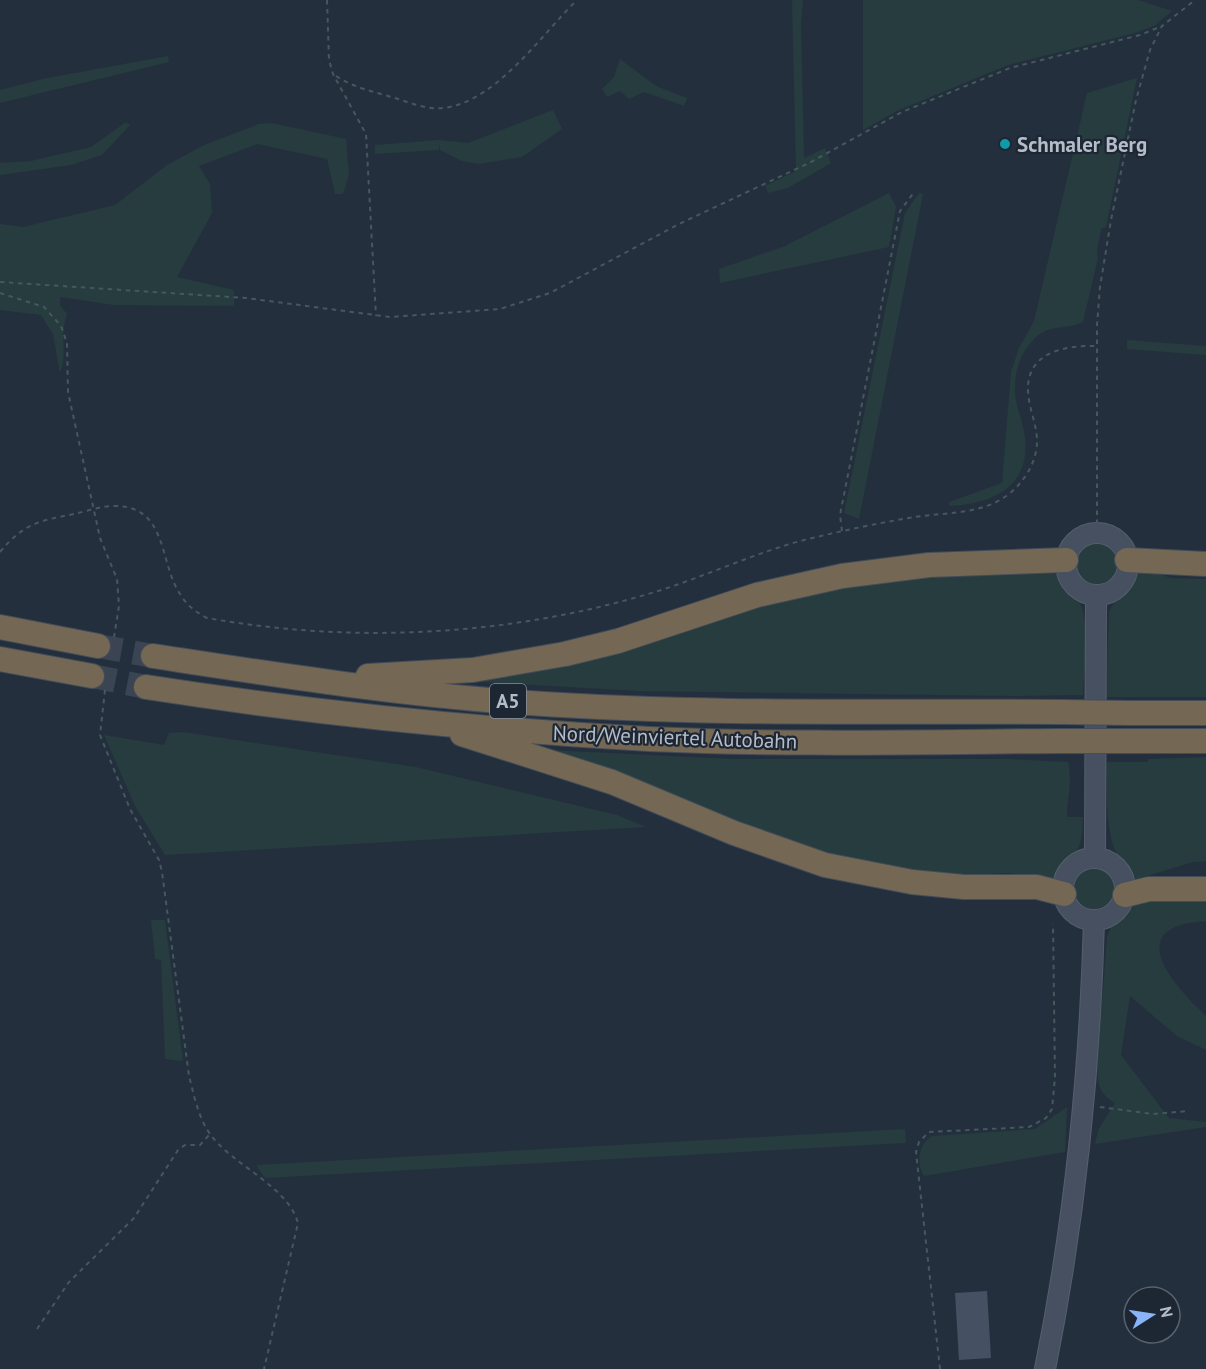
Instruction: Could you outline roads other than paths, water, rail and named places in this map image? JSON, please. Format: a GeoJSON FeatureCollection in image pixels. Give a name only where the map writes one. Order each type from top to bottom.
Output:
{"type":"FeatureCollection","features":[{"type":"Feature","properties":{"kind":"highway"},"geometry":{"type":"LineString","coordinates":[[1127,560],[1206,564]]}},
{"type":"Feature","properties":{"kind":"highway"},"geometry":{"type":"LineString","coordinates":[[294,677],[397,675],[500,666],[594,647],[757,595],[842,576],[929,565],[1066,561]]}},
{"type":"Feature","properties":{"kind":"highway"},"geometry":{"type":"LineString","coordinates":[[0,627],[105,643]]}},
{"type":"Feature","properties":{"kind":"highway","name":"Nord/Weinviertel Autobahn"},"geometry":{"type":"LineString","coordinates":[[153,657],[399,692],[604,707],[1206,713]]}},
{"type":"Feature","properties":{"kind":"highway"},"geometry":{"type":"LineString","coordinates":[[0,659],[99,681]]}},
{"type":"Feature","properties":{"kind":"highway","name":"Nord/Weinviertel Autobahn"},"geometry":{"type":"LineString","coordinates":[[146,687],[432,724],[722,741],[1206,741]]}},
{"type":"Feature","properties":{"kind":"highway"},"geometry":{"type":"LineString","coordinates":[[432,724],[612,782],[734,833],[825,865],[912,882],[964,887],[1037,888],[1064,894]]}},
{"type":"Feature","properties":{"kind":"highway"},"geometry":{"type":"LineString","coordinates":[[1125,895],[1149,889],[1206,889]]}},
{"type":"Feature","properties":{"kind":"main road"},"geometry":{"type":"LineString","coordinates":[[1097,533],[1114,538],[1125,552],[1127,560],[1122,582],[1110,592],[1096,595],[1075,586],[1070,579],[1066,561],[1068,552],[1080,538],[1097,533]]}},
{"type":"Feature","properties":{"kind":"main road"},"geometry":{"type":"LineString","coordinates":[[1095,858],[1096,595]]}},
{"type":"Feature","properties":{"kind":"main road"},"geometry":{"type":"LineString","coordinates":[[1095,858],[1104,859],[1119,869],[1123,877],[1125,895],[1116,911],[1109,916],[1094,920],[1077,914],[1066,902],[1064,884],[1071,868],[1086,859],[1095,858]]}},
{"type":"Feature","properties":{"kind":"main road"},"geometry":{"type":"LineString","coordinates":[[1045,1369],[1069,1239],[1085,1104],[1094,920]]}},
{"type":"Feature","properties":{"kind":"tunnel"},"geometry":{"type":"LineString","coordinates":[[98,646],[153,656]]}},
{"type":"Feature","properties":{"kind":"tunnel"},"geometry":{"type":"LineString","coordinates":[[92,676],[146,687]]}},
{"type":"Feature","properties":{"kind":"place","name":"Schmaler Berg"},"geometry":{"type":"Point","coordinates":[1005,144]}}]}
